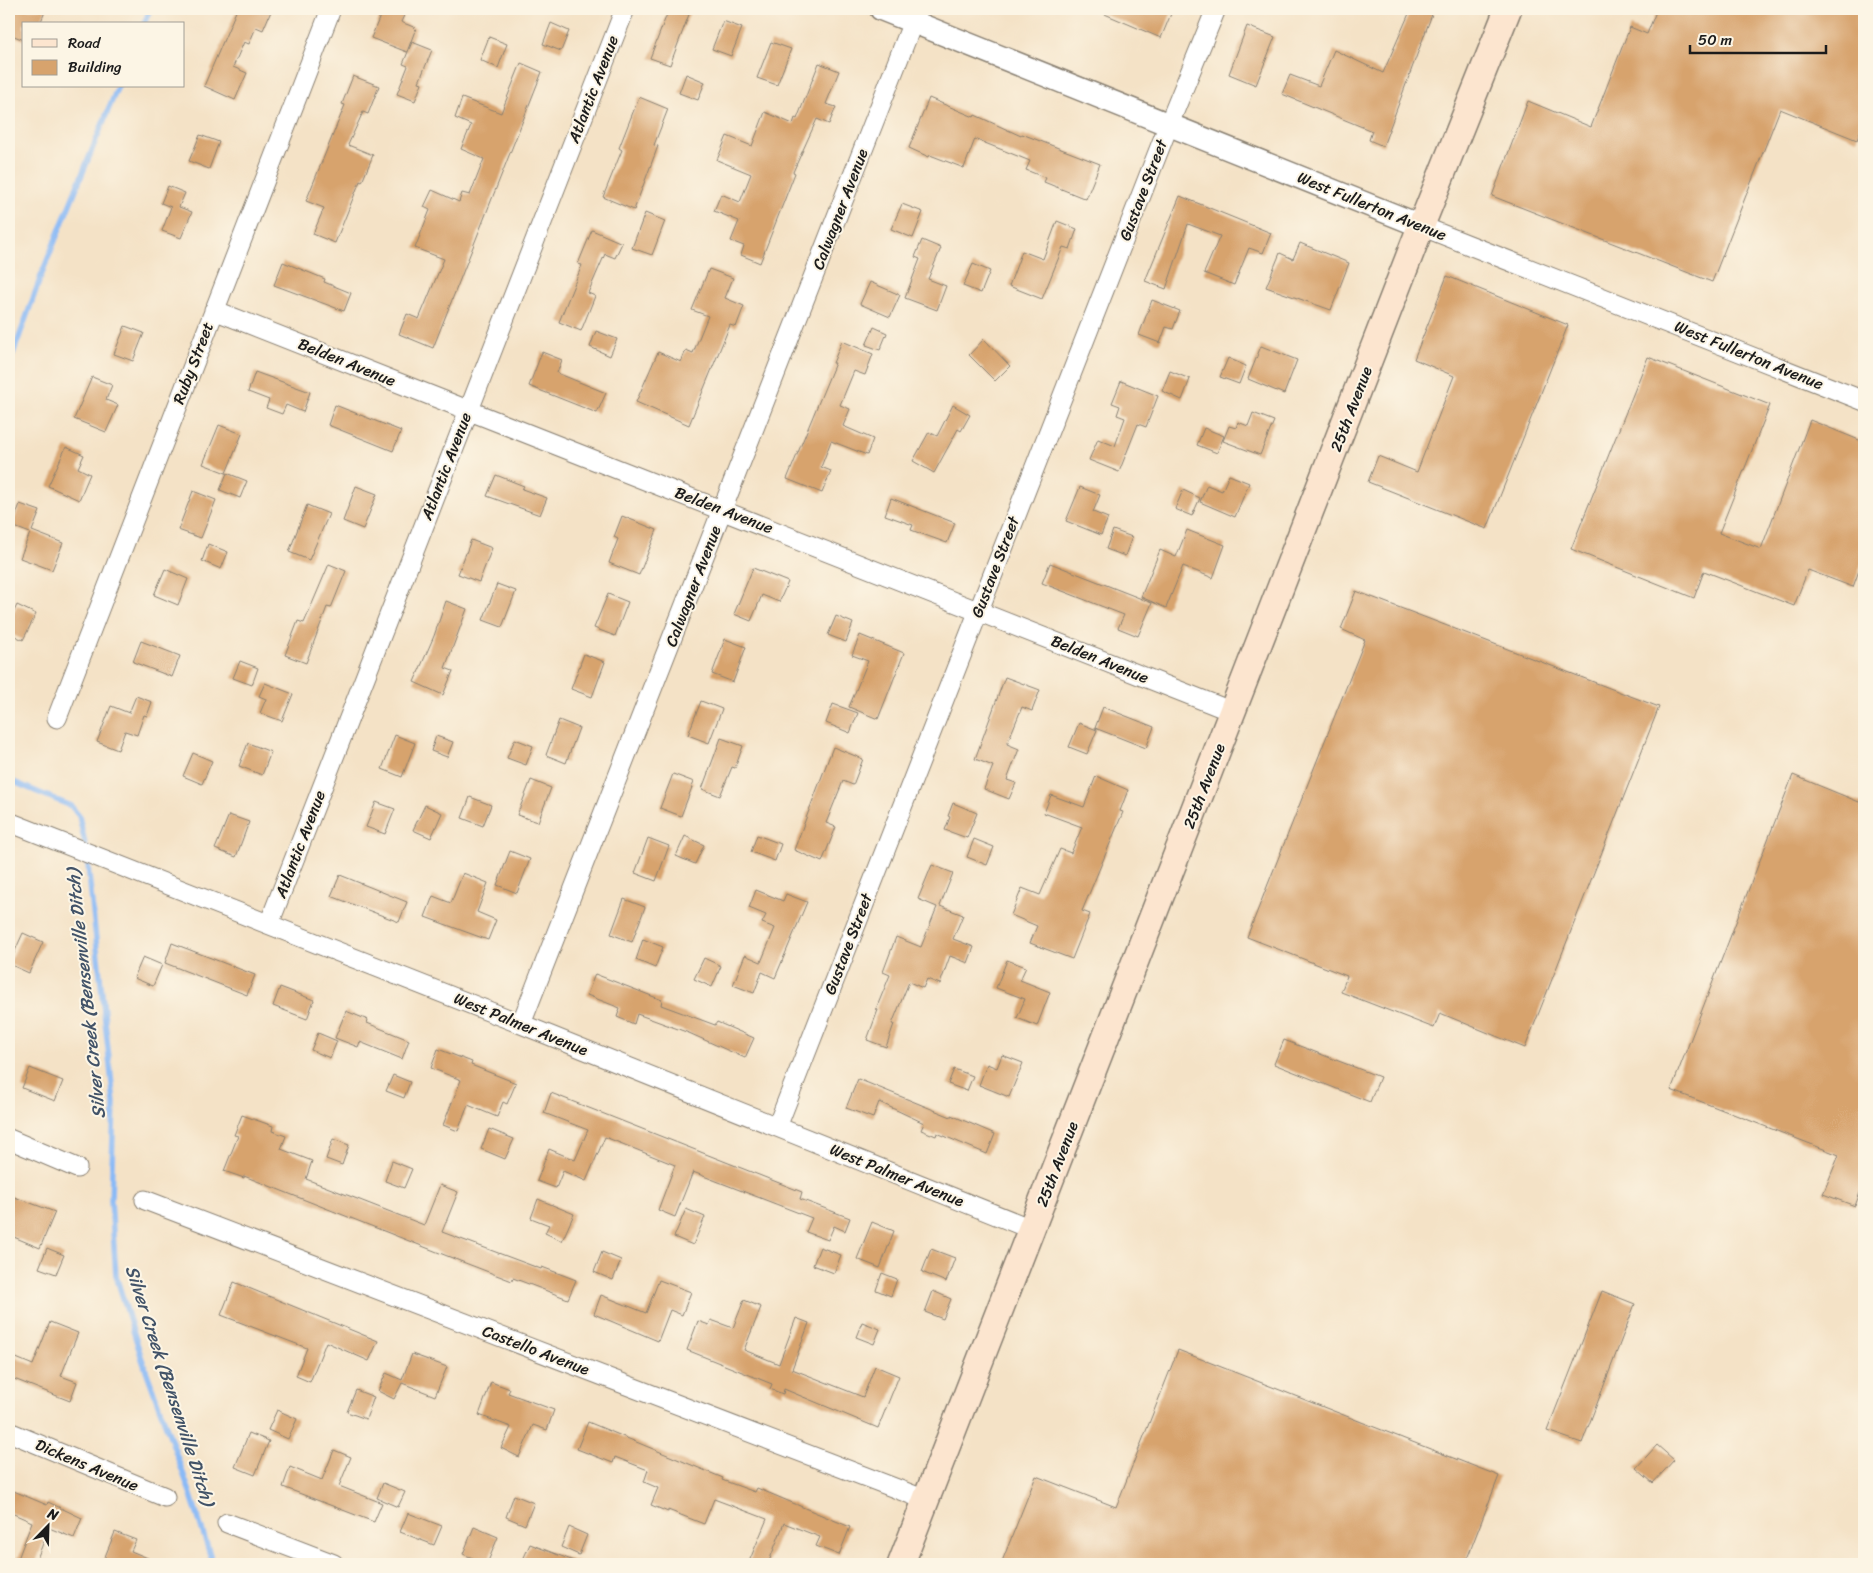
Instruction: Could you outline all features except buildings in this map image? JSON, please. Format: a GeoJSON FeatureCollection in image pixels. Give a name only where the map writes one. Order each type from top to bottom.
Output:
{"type":"FeatureCollection","features":[{"type":"Feature","properties":{"kind":"main road","name":"25th Avenue"},"geometry":{"type":"LineString","coordinates":[[901,1564],[1508,9]]}},
{"type":"Feature","properties":{"kind":"street","name":"Ruby Street"},"geometry":{"type":"LineString","coordinates":[[57,718],[331,9]]}},
{"type":"Feature","properties":{"kind":"street","name":"Atlantic Avenue"},"geometry":{"type":"LineString","coordinates":[[269,924],[467,410],[625,9]]}},
{"type":"Feature","properties":{"kind":"street","name":"West Fullerton Avenue"},"geometry":{"type":"LineString","coordinates":[[881,9],[916,15],[1169,124],[1864,401]]}},
{"type":"Feature","properties":{"kind":"street","name":"Gustave Street"},"geometry":{"type":"LineString","coordinates":[[777,1127],[978,610],[1216,9]]}},
{"type":"Feature","properties":{"kind":"street","name":"Calwagner Avenue"},"geometry":{"type":"LineString","coordinates":[[521,1024],[916,15]]}},
{"type":"Feature","properties":{"kind":"street","name":"Belden Avenue"},"geometry":{"type":"LineString","coordinates":[[214,310],[1233,712]]}},
{"type":"Feature","properties":{"kind":"street","name":"West Palmer Avenue"},"geometry":{"type":"LineString","coordinates":[[9,824],[269,924],[1032,1229]]}},
{"type":"Feature","properties":{"kind":"street"},"geometry":{"type":"LineString","coordinates":[[9,1139],[77,1168]]}},
{"type":"Feature","properties":{"kind":"street","name":"Castello Avenue"},"geometry":{"type":"LineString","coordinates":[[145,1200],[926,1500]]}},
{"type":"Feature","properties":{"kind":"street","name":"Dickens Avenue"},"geometry":{"type":"LineString","coordinates":[[9,1432],[165,1497]]}},
{"type":"Feature","properties":{"kind":"street"},"geometry":{"type":"LineString","coordinates":[[228,1523],[334,1564]]}},
{"type":"Feature","properties":{"kind":"waterway","name":"Silver Creek (Bensenville Ditch)"},"geometry":{"type":"LineString","coordinates":[[145,22],[150,9]]}},
{"type":"Feature","properties":{"kind":"waterway","name":"Silver Creek (Bensenville Ditch)"},"geometry":{"type":"LineString","coordinates":[[9,365],[44,268],[117,88]]}},
{"type":"Feature","properties":{"kind":"waterway","name":"Silver Creek (Bensenville Ditch)"},"geometry":{"type":"LineString","coordinates":[[9,780],[71,806],[79,816],[86,848]]}},
{"type":"Feature","properties":{"kind":"waterway","name":"Silver Creek (Bensenville Ditch)"},"geometry":{"type":"LineString","coordinates":[[87,857],[114,1103],[111,1200],[116,1276],[142,1359],[191,1495],[213,1564]]}}]}
